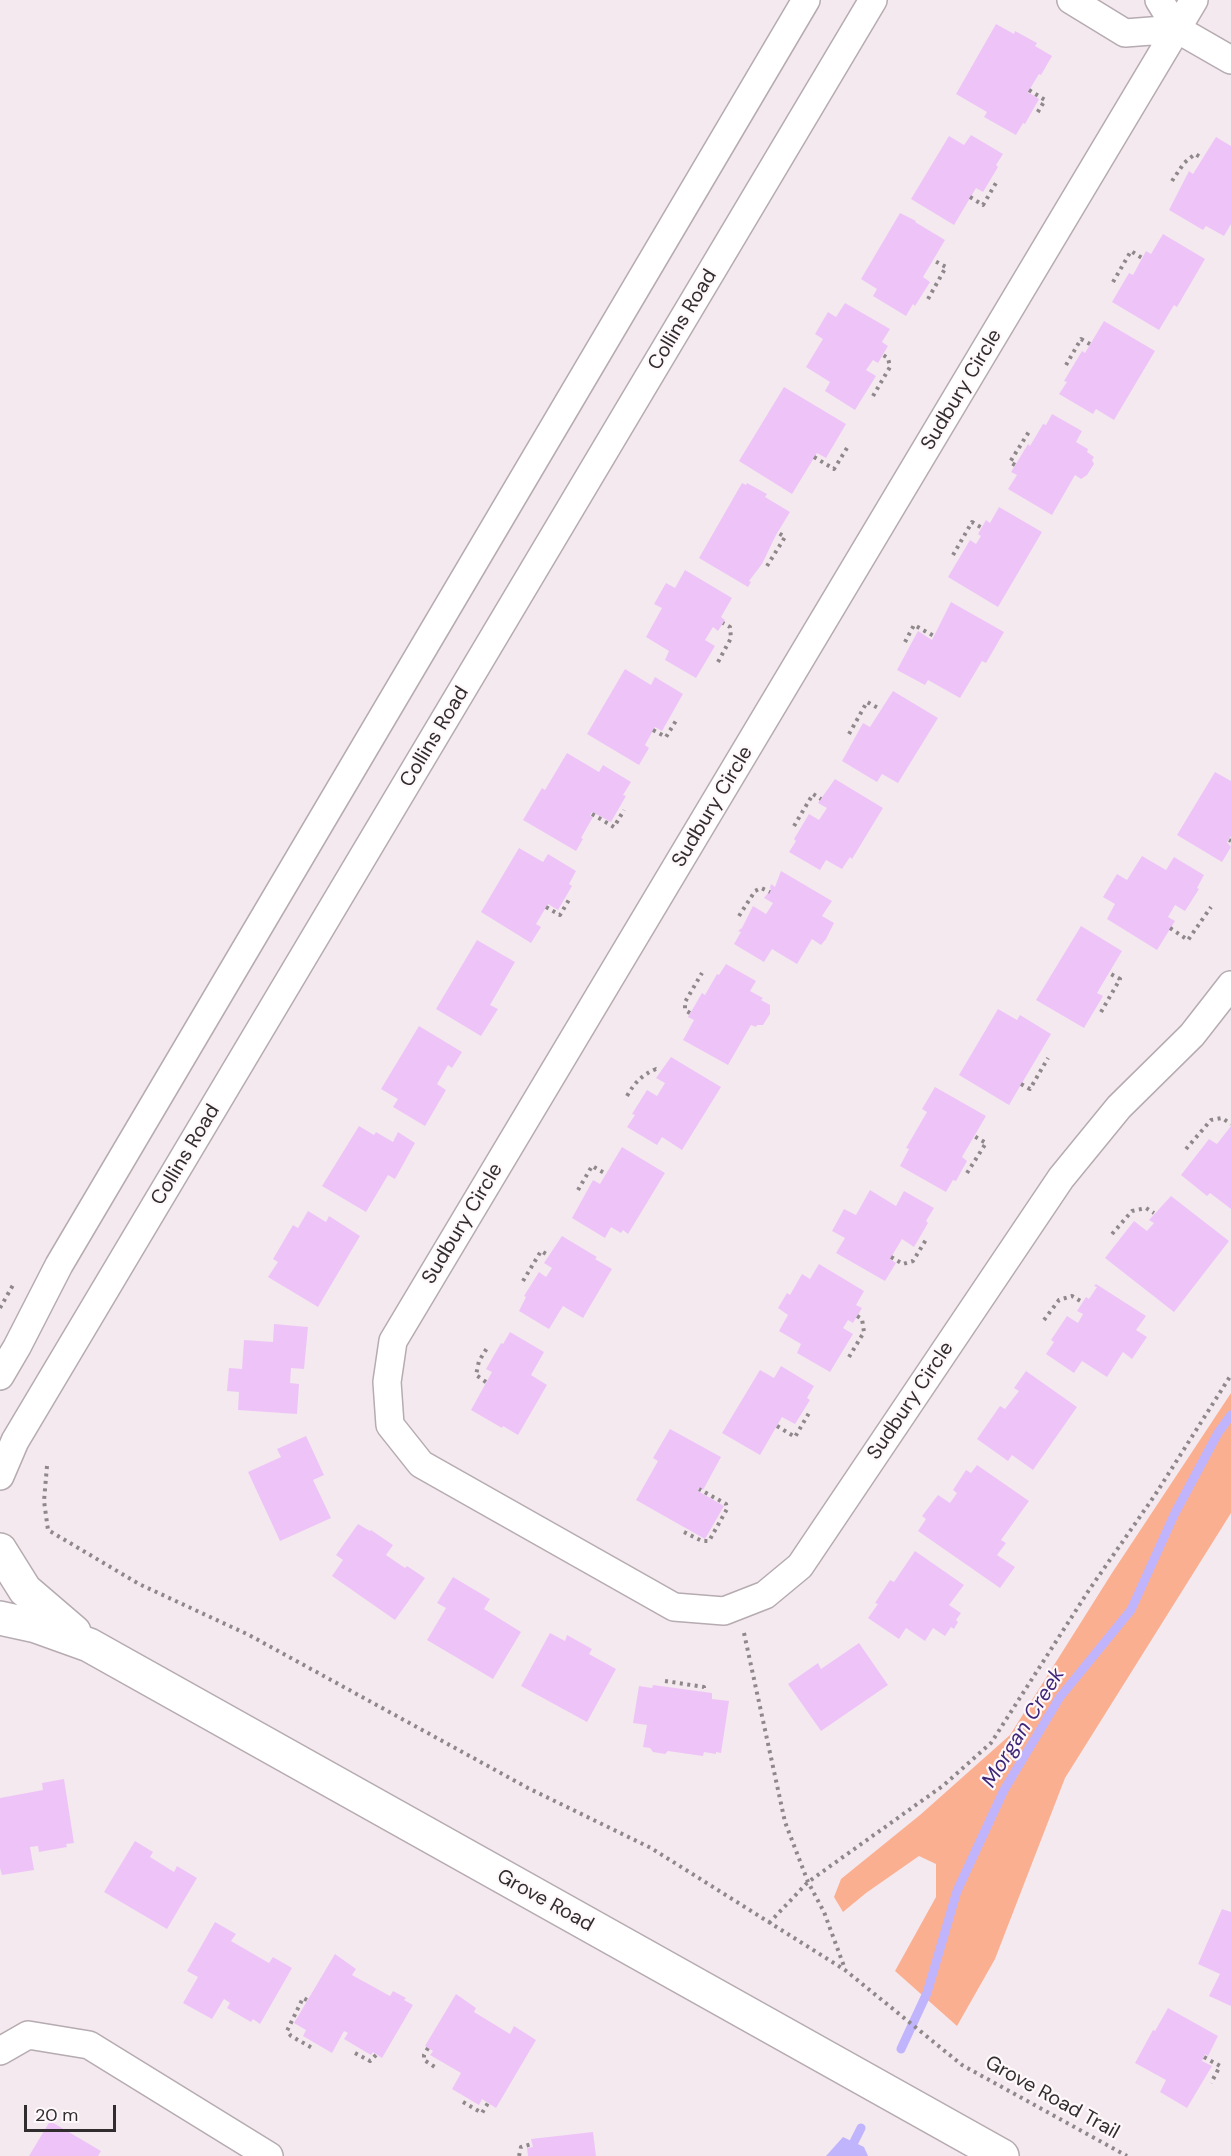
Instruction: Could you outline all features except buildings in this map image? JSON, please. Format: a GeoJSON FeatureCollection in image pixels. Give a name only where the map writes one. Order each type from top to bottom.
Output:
{"type":"FeatureCollection","features":[{"type":"Feature","properties":{"kind":"street"},"geometry":{"type":"LineString","coordinates":[[0,1376],[59,1265],[806,0]]}},
{"type":"Feature","properties":{"kind":"street","name":"Collins Road"},"geometry":{"type":"LineString","coordinates":[[0,1476],[15,1441],[873,0]]}},
{"type":"Feature","properties":{"kind":"street"},"geometry":{"type":"LineString","coordinates":[[1071,0],[1125,33],[1177,29]]}},
{"type":"Feature","properties":{"kind":"street"},"geometry":{"type":"LineString","coordinates":[[1159,0],[1177,29],[1231,60]]}},
{"type":"Feature","properties":{"kind":"street","name":"Sudbury Circle"},"geometry":{"type":"LineString","coordinates":[[1194,0],[393,1341],[387,1382],[390,1425],[421,1464],[674,1607],[724,1611],[765,1595],[800,1566],[1061,1178],[1119,1107],[1192,1035],[1231,985]]}},
{"type":"Feature","properties":{"kind":"street","name":"Grove Road"},"geometry":{"type":"LineString","coordinates":[[0,1550],[25,1590],[88,1645]]}},
{"type":"Feature","properties":{"kind":"street","name":"Grove Road"},"geometry":{"type":"LineString","coordinates":[[0,1618],[36,1626],[88,1645],[1002,2156]]}},
{"type":"Feature","properties":{"kind":"street"},"geometry":{"type":"LineString","coordinates":[[0,2051],[28,2035],[88,2045],[269,2156]]}},
{"type":"Feature","properties":{"kind":"path"},"geometry":{"type":"LineString","coordinates":[[1029,90],[1045,100],[1036,115]]}},
{"type":"Feature","properties":{"kind":"path"},"geometry":{"type":"LineString","coordinates":[[1172,181],[1184,163],[1195,154],[1202,158]]}},
{"type":"Feature","properties":{"kind":"path"},"geometry":{"type":"LineString","coordinates":[[970,197],[983,205],[996,183]]}},
{"type":"Feature","properties":{"kind":"path"},"geometry":{"type":"LineString","coordinates":[[1113,282],[1131,251],[1142,258]]}},
{"type":"Feature","properties":{"kind":"path"},"geometry":{"type":"LineString","coordinates":[[928,299],[946,267],[933,260]]}},
{"type":"Feature","properties":{"kind":"path"},"geometry":{"type":"LineString","coordinates":[[1066,365],[1081,339],[1090,344]]}},
{"type":"Feature","properties":{"kind":"path"},"geometry":{"type":"LineString","coordinates":[[873,396],[890,367],[888,358],[883,355]]}},
{"type":"Feature","properties":{"kind":"path"},"geometry":{"type":"LineString","coordinates":[[1015,465],[1010,462],[1030,430]]}},
{"type":"Feature","properties":{"kind":"path"},"geometry":{"type":"LineString","coordinates":[[814,457],[834,469],[847,448]]}},
{"type":"Feature","properties":{"kind":"path"},"geometry":{"type":"LineString","coordinates":[[953,555],[972,522],[982,528]]}},
{"type":"Feature","properties":{"kind":"path"},"geometry":{"type":"LineString","coordinates":[[767,566],[785,537],[777,532]]}},
{"type":"Feature","properties":{"kind":"path"},"geometry":{"type":"LineString","coordinates":[[718,662],[731,638],[730,627],[723,623]]}},
{"type":"Feature","properties":{"kind":"path"},"geometry":{"type":"LineString","coordinates":[[905,642],[914,625],[934,636]]}},
{"type":"Feature","properties":{"kind":"path"},"geometry":{"type":"LineString","coordinates":[[849,734],[867,702],[880,709]]}},
{"type":"Feature","properties":{"kind":"path"},"geometry":{"type":"LineString","coordinates":[[654,730],[666,737],[677,719]]}},
{"type":"Feature","properties":{"kind":"path"},"geometry":{"type":"LineString","coordinates":[[794,826],[813,794],[821,799]]}},
{"type":"Feature","properties":{"kind":"path"},"geometry":{"type":"LineString","coordinates":[[591,814],[614,827],[624,810]]}},
{"type":"Feature","properties":{"kind":"path"},"geometry":{"type":"LineString","coordinates":[[740,916],[755,891],[761,888],[770,892]]}},
{"type":"Feature","properties":{"kind":"path"},"geometry":{"type":"LineString","coordinates":[[546,907],[560,915],[570,898]]}},
{"type":"Feature","properties":{"kind":"path"},"geometry":{"type":"LineString","coordinates":[[1170,928],[1188,940],[1211,907]]}},
{"type":"Feature","properties":{"kind":"path"},"geometry":{"type":"LineString","coordinates":[[690,1013],[685,1010],[685,1002],[702,973]]}},
{"type":"Feature","properties":{"kind":"path"},"geometry":{"type":"LineString","coordinates":[[1101,1012],[1120,979],[1109,973]]}},
{"type":"Feature","properties":{"kind":"path"},"geometry":{"type":"LineString","coordinates":[[1022,1083],[1030,1089],[1048,1058]]}},
{"type":"Feature","properties":{"kind":"path"},"geometry":{"type":"LineString","coordinates":[[627,1096],[635,1083],[644,1075],[656,1069],[660,1071]]}},
{"type":"Feature","properties":{"kind":"path"},"geometry":{"type":"LineString","coordinates":[[1186,1149],[1211,1120],[1222,1118],[1231,1124]]}},
{"type":"Feature","properties":{"kind":"path"},"geometry":{"type":"LineString","coordinates":[[967,1173],[986,1143],[974,1136]]}},
{"type":"Feature","properties":{"kind":"path"},"geometry":{"type":"LineString","coordinates":[[578,1190],[592,1167],[606,1174]]}},
{"type":"Feature","properties":{"kind":"path"},"geometry":{"type":"LineString","coordinates":[[1112,1234],[1132,1211],[1146,1208],[1154,1213]]}},
{"type":"Feature","properties":{"kind":"path"},"geometry":{"type":"LineString","coordinates":[[891,1257],[903,1264],[913,1261],[927,1238]]}},
{"type":"Feature","properties":{"kind":"path"},"geometry":{"type":"LineString","coordinates":[[523,1281],[541,1251],[548,1255]]}},
{"type":"Feature","properties":{"kind":"path"},"geometry":{"type":"LineString","coordinates":[[1044,1320],[1059,1299],[1072,1296],[1082,1302]]}},
{"type":"Feature","properties":{"kind":"path"},"geometry":{"type":"LineString","coordinates":[[849,1357],[864,1332],[862,1319],[857,1316]]}},
{"type":"Feature","properties":{"kind":"path"},"geometry":{"type":"LineString","coordinates":[[486,1382],[476,1375],[479,1361],[487,1348]]}},
{"type":"Feature","properties":{"kind":"path"},"geometry":{"type":"LineString","coordinates":[[769,1923],[808,1882],[944,1785],[991,1743],[1089,1590],[1155,1495],[1231,1375]]}},
{"type":"Feature","properties":{"kind":"path"},"geometry":{"type":"LineString","coordinates":[[777,1426],[795,1437],[809,1413]]}},
{"type":"Feature","properties":{"kind":"path","name":"Grove Road Trail"},"geometry":{"type":"LineString","coordinates":[[47,1466],[44,1501],[48,1530],[139,1584],[249,1635],[528,1788],[651,1848],[845,1970],[962,2066],[1127,2156]]}},
{"type":"Feature","properties":{"kind":"path"},"geometry":{"type":"LineString","coordinates":[[684,1532],[702,1541],[709,1541],[727,1509],[726,1504],[699,1490]]}},
{"type":"Feature","properties":{"kind":"path"},"geometry":{"type":"LineString","coordinates":[[742,1627],[785,1822],[808,1882],[824,1912],[845,1970]]}},
{"type":"Feature","properties":{"kind":"path"},"geometry":{"type":"LineString","coordinates":[[665,1681],[704,1687],[704,1691]]}},
{"type":"Feature","properties":{"kind":"path"},"geometry":{"type":"LineString","coordinates":[[307,2000],[303,1998],[287,2031],[291,2036],[314,2049]]}},
{"type":"Feature","properties":{"kind":"path"},"geometry":{"type":"LineString","coordinates":[[428,2048],[424,2061],[438,2069]]}},
{"type":"Feature","properties":{"kind":"path"},"geometry":{"type":"LineString","coordinates":[[356,2053],[370,2061],[377,2054]]}},
{"type":"Feature","properties":{"kind":"path"},"geometry":{"type":"LineString","coordinates":[[1204,2057],[1220,2066],[1211,2083]]}},
{"type":"Feature","properties":{"kind":"path"},"geometry":{"type":"LineString","coordinates":[[463,2102],[482,2113],[488,2103]]}},
{"type":"Feature","properties":{"kind":"path"},"geometry":{"type":"LineString","coordinates":[[519,2156],[521,2146],[532,2144]]}},
{"type":"Feature","properties":{"kind":"shaded area"},"geometry":{"type":"Polygon","coordinates":[[[1231,1393],[1231,1513],[1065,1778],[995,1959],[957,2026],[895,1971],[936,1897],[936,1864],[919,1856],[843,1912],[834,1897],[841,1879],[920,1815],[1010,1735],[1112,1573],[1231,1393]]]}},
{"type":"Feature","properties":{"kind":"shaded area"},"geometry":{"type":"Polygon","coordinates":[[[843,2137],[864,2147],[868,2156],[826,2156],[843,2137]]]}},
{"type":"Feature","properties":{"kind":"waterway","name":"Morgan Creek"},"geometry":{"type":"LineString","coordinates":[[901,2049],[927,1993],[957,1891],[1004,1790],[1060,1697],[1131,1610],[1175,1513],[1218,1433],[1231,1415]]}},
{"type":"Feature","properties":{"kind":"waterway","name":"Morgan Creek"},"geometry":{"type":"LineString","coordinates":[[847,2156],[861,2128]]}}]}
